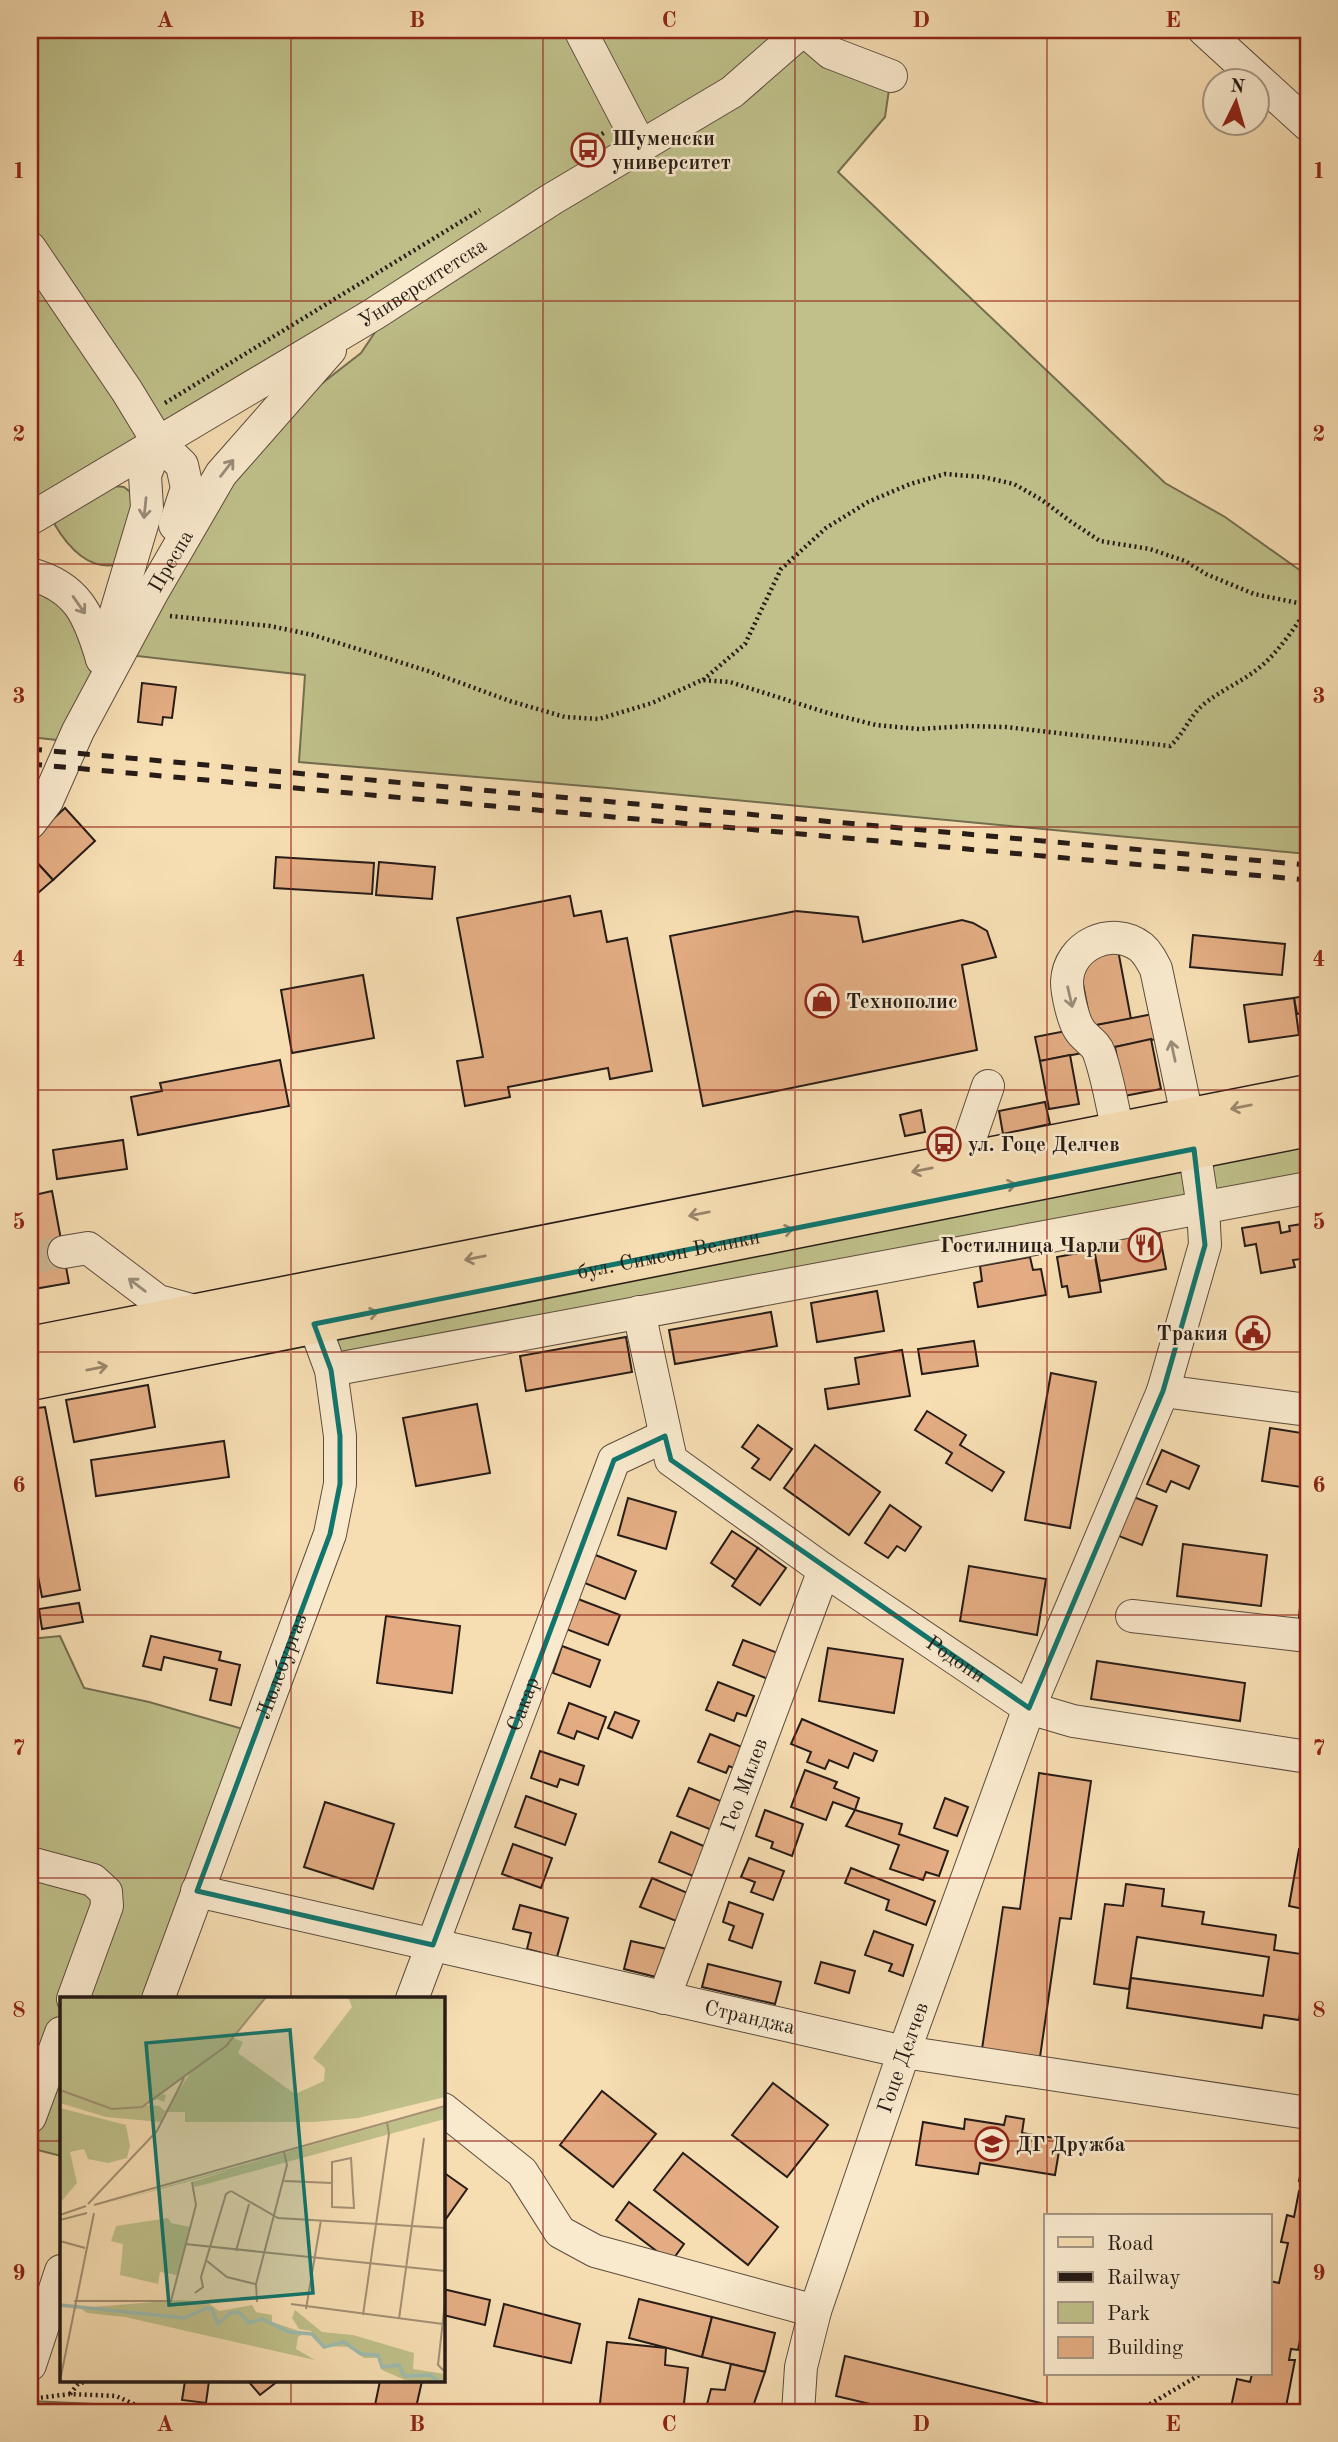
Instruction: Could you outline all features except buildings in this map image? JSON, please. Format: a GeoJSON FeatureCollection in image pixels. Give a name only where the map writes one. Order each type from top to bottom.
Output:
{"type":"FeatureCollection","features":[{"type":"Feature","properties":{"kind":"main road","name":"бул. Симеон Велики"},"geometry":{"type":"LineString","coordinates":[[30,1381],[314,1324],[1190,1133],[1308,1094]]}},
{"type":"Feature","properties":{"kind":"main road","name":"бул. Симеон Велики"},"geometry":{"type":"LineString","coordinates":[[30,1346],[1118,1131],[1190,1133],[1308,1127]]}},
{"type":"Feature","properties":{"kind":"street"},"geometry":{"type":"LineString","coordinates":[[580,30],[641,147]]}},
{"type":"Feature","properties":{"kind":"street"},"geometry":{"type":"LineString","coordinates":[[804,30],[831,53],[891,76]]}},
{"type":"Feature","properties":{"kind":"street","name":"Университетска"},"geometry":{"type":"LineString","coordinates":[[30,519],[150,430],[352,326],[540,206],[732,92],[804,30]]}},
{"type":"Feature","properties":{"kind":"street"},"geometry":{"type":"LineString","coordinates":[[1204,30],[1308,125]]}},
{"type":"Feature","properties":{"kind":"street"},"geometry":{"type":"LineString","coordinates":[[30,248],[150,430],[182,465],[187,488],[147,603]]}},
{"type":"Feature","properties":{"kind":"street","name":"Преспа"},"geometry":{"type":"LineString","coordinates":[[30,823],[47,801],[110,656],[147,603],[221,474],[352,326]]}},
{"type":"Feature","properties":{"kind":"street"},"geometry":{"type":"LineString","coordinates":[[110,656],[147,508],[145,475],[150,430]]}},
{"type":"Feature","properties":{"kind":"street"},"geometry":{"type":"LineString","coordinates":[[30,574],[40,576],[71,593],[110,656]]}},
{"type":"Feature","properties":{"kind":"street","name":"Гоце Делчев"},"geometry":{"type":"LineString","coordinates":[[798,2412],[801,2367],[815,2311],[904,2052],[1029,1708],[1163,1391],[1205,1245],[1203,1207],[1190,1133],[1156,969],[1142,948],[1129,940],[1114,938],[1099,940],[1077,952],[1067,978],[1067,990],[1078,1029],[1099,1050],[1118,1131]]}},
{"type":"Feature","properties":{"kind":"street"},"geometry":{"type":"LineString","coordinates":[[962,1162],[988,1086]]}},
{"type":"Feature","properties":{"kind":"street"},"geometry":{"type":"LineString","coordinates":[[331,1370],[1308,1188]]}},
{"type":"Feature","properties":{"kind":"street"},"geometry":{"type":"LineString","coordinates":[[64,1252],[88,1248],[158,1301],[198,1312]]}},
{"type":"Feature","properties":{"kind":"street","name":"Родопи"},"geometry":{"type":"LineString","coordinates":[[639,1312],[671,1460],[824,1570],[1029,1708],[1073,1721],[1308,1757]]}},
{"type":"Feature","properties":{"kind":"street","name":"Люлебургаз"},"geometry":{"type":"LineString","coordinates":[[159,1997],[330,1534],[340,1484],[340,1436],[331,1370],[314,1324]]}},
{"type":"Feature","properties":{"kind":"street"},"geometry":{"type":"LineString","coordinates":[[1163,1391],[1308,1410]]}},
{"type":"Feature","properties":{"kind":"street","name":"Сакар"},"geometry":{"type":"LineString","coordinates":[[413,1997],[614,1460],[664,1436]]}},
{"type":"Feature","properties":{"kind":"street","name":"Гео Милев"},"geometry":{"type":"LineString","coordinates":[[664,1998],[824,1570]]}},
{"type":"Feature","properties":{"kind":"street"},"geometry":{"type":"LineString","coordinates":[[1132,1616],[1308,1636]]}},
{"type":"Feature","properties":{"kind":"street"},"geometry":{"type":"LineString","coordinates":[[30,1863],[93,1880],[106,1892],[107,1906],[74,1997]]}},
{"type":"Feature","properties":{"kind":"street","name":"Странджа"},"geometry":{"type":"LineString","coordinates":[[197,1891],[904,2052],[1308,2113]]}},
{"type":"Feature","properties":{"kind":"street"},"geometry":{"type":"LineString","coordinates":[[30,2117],[60,2036]]}},
{"type":"Feature","properties":{"kind":"street"},"geometry":{"type":"LineString","coordinates":[[444,2110],[522,2172],[560,2232],[595,2251],[815,2311]]}},
{"type":"Feature","properties":{"kind":"street"},"geometry":{"type":"LineString","coordinates":[[30,2365],[60,2274]]}},
{"type":"Feature","properties":{"kind":"path"},"geometry":{"type":"LineString","coordinates":[[581,147],[626,119]]}},
{"type":"Feature","properties":{"kind":"path"},"geometry":{"type":"LineString","coordinates":[[150,430],[491,203]]}},
{"type":"Feature","properties":{"kind":"path"},"geometry":{"type":"LineString","coordinates":[[147,603],[200,620],[270,626],[313,635],[428,671],[510,701],[565,717],[599,719],[652,703],[702,680],[746,644],[781,569],[826,528],[868,502],[910,484],[945,474],[983,477],[1014,484],[1042,500],[1100,541],[1150,549],[1185,561],[1206,574],[1254,594],[1308,607],[1277,650],[1255,671],[1201,706],[1181,736],[1170,746],[1006,727],[919,729],[876,725],[730,682],[702,680]]}},
{"type":"Feature","properties":{"kind":"path"},"geometry":{"type":"LineString","coordinates":[[1145,2407],[1198,2376]]}},
{"type":"Feature","properties":{"kind":"path"},"geometry":{"type":"LineString","coordinates":[[70,2394],[78,2384],[85,2382]]}},
{"type":"Feature","properties":{"kind":"path"},"geometry":{"type":"LineString","coordinates":[[30,2399],[70,2394],[116,2396],[151,2412]]}},
{"type":"Feature","properties":{"kind":"highlighted area"},"geometry":{"type":"Polygon","coordinates":[[[1194,1149],[1205,1245],[1163,1391],[1029,1708],[671,1460],[665,1436],[614,1460],[433,1945],[197,1891],[330,1534],[340,1484],[340,1436],[331,1370],[314,1324],[1194,1149]]]}},
{"type":"Feature","properties":{"kind":"green space"},"geometry":{"type":"Polygon","coordinates":[[[30,30],[804,30],[891,76],[885,117],[838,172],[1165,483],[1225,517],[1308,576],[1308,854],[608,788],[299,762],[305,675],[120,654],[75,742],[30,737],[30,574],[119,653],[249,440],[361,353],[398,298],[30,519],[30,30]]]}},
{"type":"Feature","properties":{"kind":"green space"},"geometry":{"type":"Polygon","coordinates":[[[104,485],[124,487],[139,499],[118,564],[108,566],[81,556],[66,542],[55,525],[58,511],[104,485]]]}},
{"type":"Feature","properties":{"kind":"green space"},"geometry":{"type":"Polygon","coordinates":[[[1308,1127],[1308,1188],[331,1370],[314,1324],[1308,1127]]]}},
{"type":"Feature","properties":{"kind":"green space"},"geometry":{"type":"Polygon","coordinates":[[[60,1636],[84,1688],[149,1702],[257,1733],[159,1997],[60,1997],[60,2156],[30,2148],[30,1639],[60,1636]]]}},
{"type":"Feature","properties":{"kind":"green space"},"geometry":{"type":"Polygon","coordinates":[[[30,2401],[95,2404],[113,2412],[30,2412],[30,2401]]]}},
{"type":"Feature","properties":{"kind":"tunnel"},"geometry":{"type":"LineString","coordinates":[[30,1258],[64,1252]]}},
{"type":"Feature","properties":{"kind":"railway"},"geometry":{"type":"LineString","coordinates":[[30,749],[1308,865]]}},
{"type":"Feature","properties":{"kind":"railway"},"geometry":{"type":"LineString","coordinates":[[30,764],[1308,880]]}},
{"type":"Feature","properties":{"kind":"place","name":"Шуменски университет"},"geometry":{"type":"Point","coordinates":[588,150]}},
{"type":"Feature","properties":{"kind":"place","name":"Технополис"},"geometry":{"type":"Point","coordinates":[822,1001]}},
{"type":"Feature","properties":{"kind":"place","name":"ул. Гоце Делчев"},"geometry":{"type":"Point","coordinates":[944,1144]}},
{"type":"Feature","properties":{"kind":"place","name":"Гостилница Чарли"},"geometry":{"type":"Point","coordinates":[1145,1245]}},
{"type":"Feature","properties":{"kind":"place","name":"Тракия"},"geometry":{"type":"Point","coordinates":[1253,1333]}},
{"type":"Feature","properties":{"kind":"place","name":"ДГ Дружба"},"geometry":{"type":"Point","coordinates":[992,2144]}}]}
